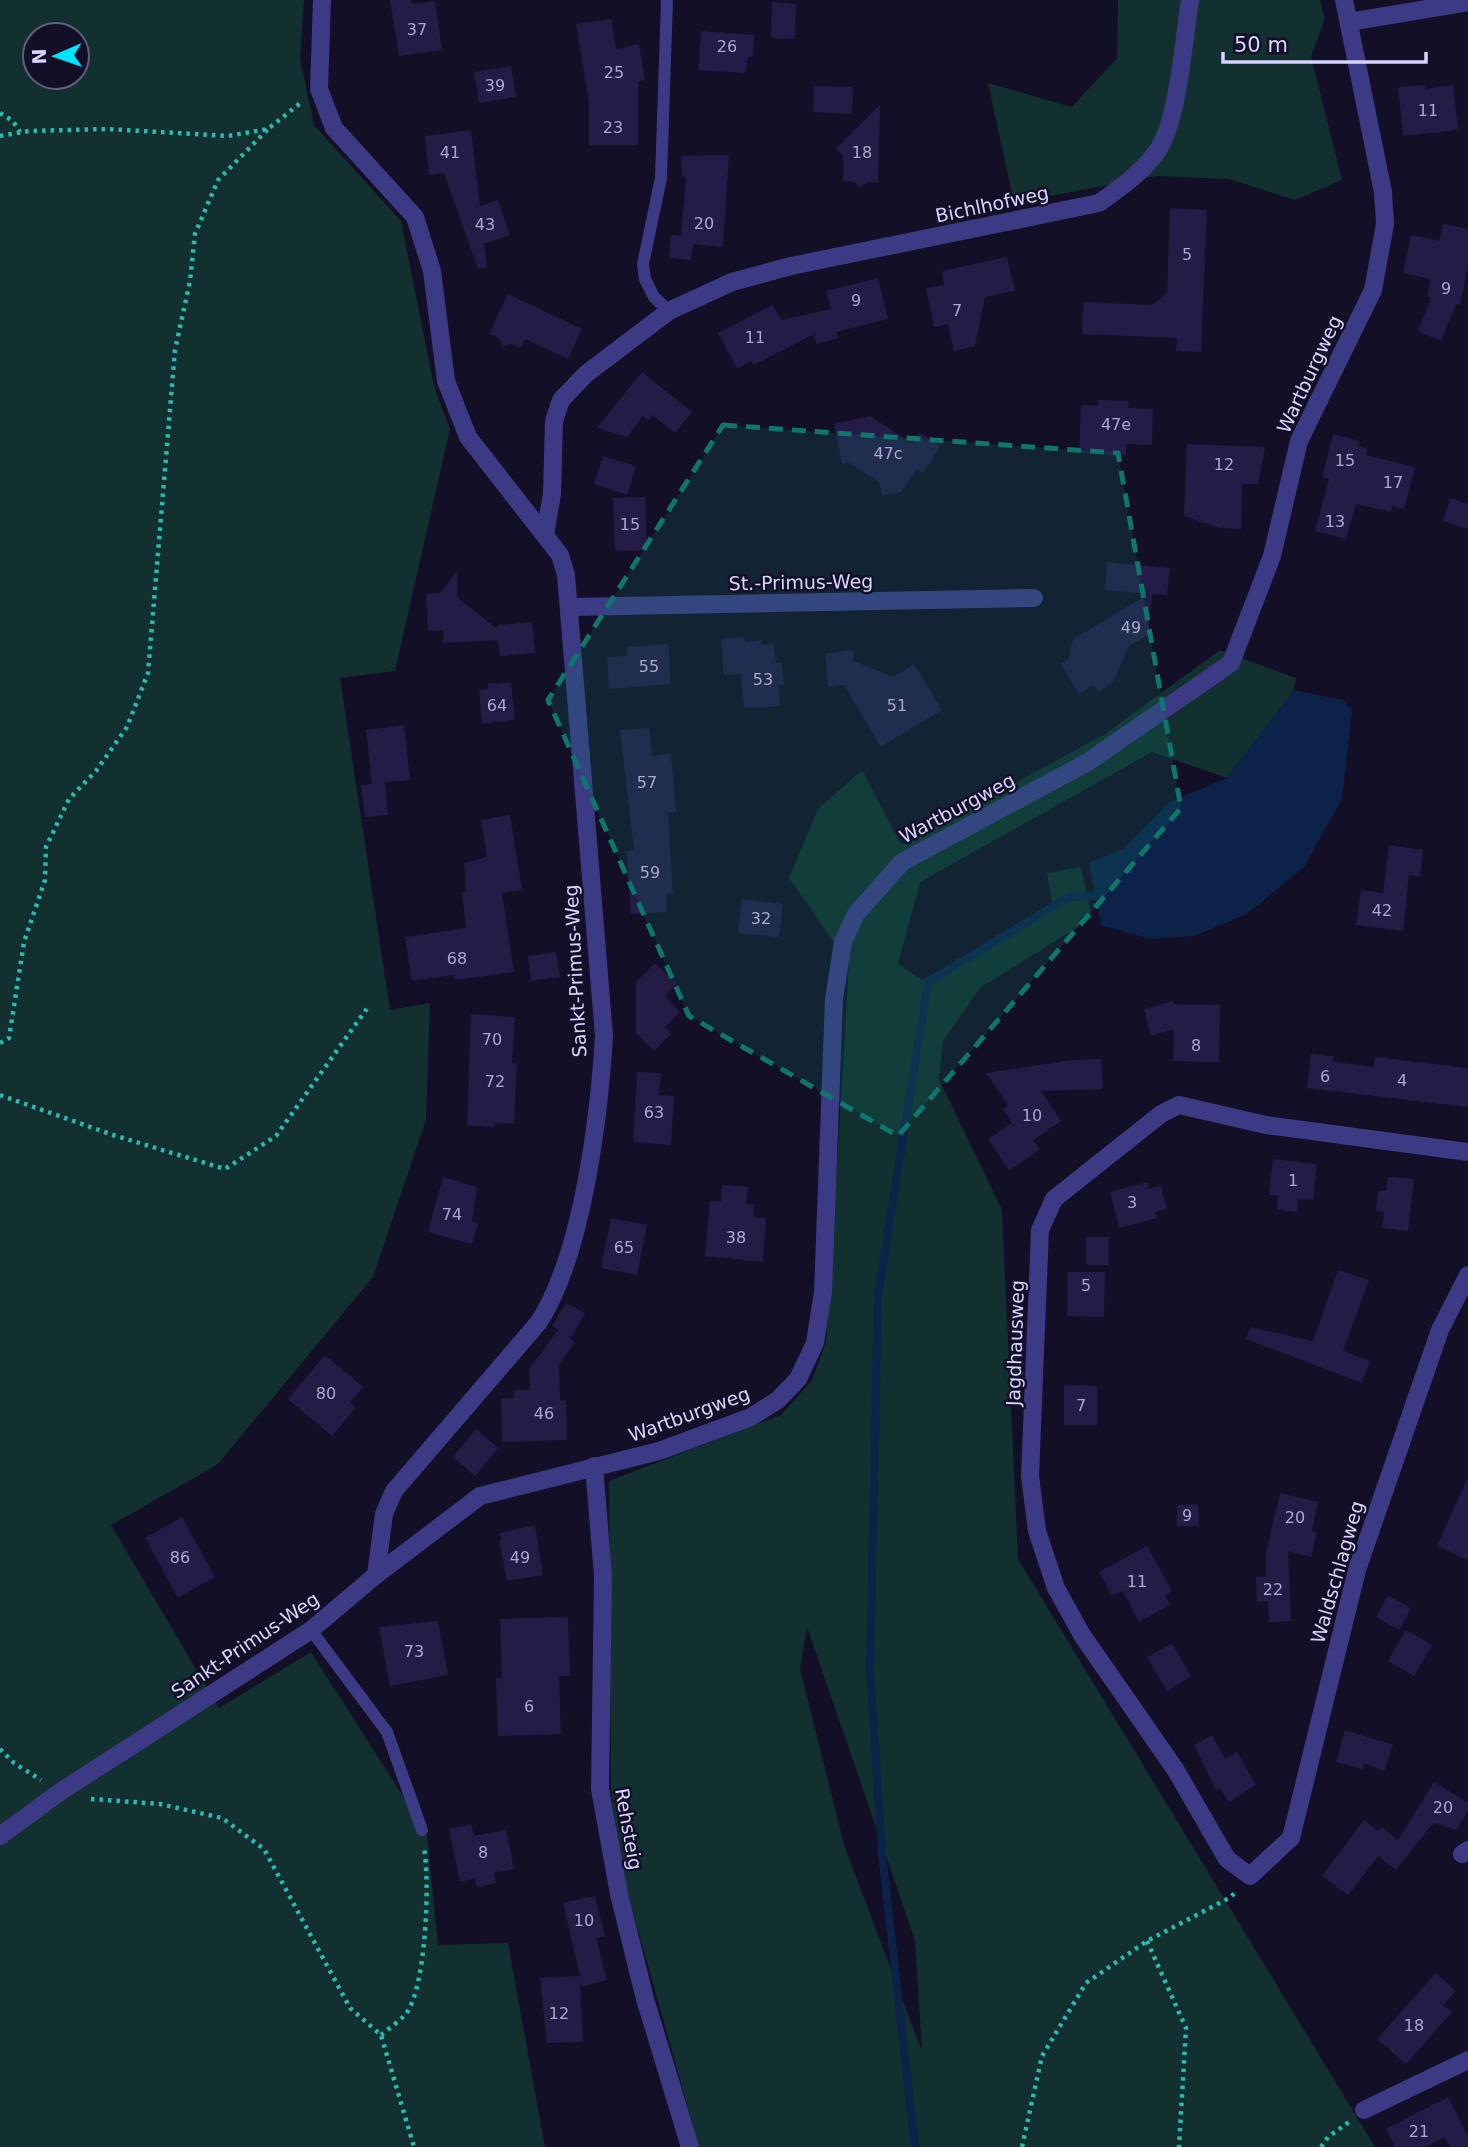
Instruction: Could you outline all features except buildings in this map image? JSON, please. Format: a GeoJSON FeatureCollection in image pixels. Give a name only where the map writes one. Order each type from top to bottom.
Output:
{"type":"FeatureCollection","features":[{"type":"Feature","properties":{"kind":"street","name":"Sankt-Primus-Weg"},"geometry":{"type":"LineString","coordinates":[[0,1836],[60,1791],[311,1630],[376,1575],[384,1514],[394,1492],[539,1322],[554,1300],[590,1161],[601,1087],[604,1036],[570,607],[560,555],[468,436],[446,381],[432,271],[415,217],[334,128],[319,89],[322,0]]}},
{"type":"Feature","properties":{"kind":"street","name":"Bichlhofweg"},"geometry":{"type":"LineString","coordinates":[[545,535],[552,494],[554,421],[561,400],[586,373],[669,311],[732,282],[791,266],[1099,202],[1129,183],[1158,151],[1172,113],[1190,0]]}},
{"type":"Feature","properties":{"kind":"street","name":"Wartburgweg"},"geometry":{"type":"LineString","coordinates":[[376,1575],[480,1496],[659,1451],[751,1417],[778,1400],[798,1379],[815,1343],[823,1292],[834,999],[843,942],[856,914],[902,862],[1088,762],[1231,663],[1272,556],[1299,441],[1373,290],[1381,252],[1385,224],[1383,192],[1344,0]]}},
{"type":"Feature","properties":{"kind":"street"},"geometry":{"type":"LineString","coordinates":[[1349,22],[1468,2]]}},
{"type":"Feature","properties":{"kind":"street","name":"St.-Primus-Weg"},"geometry":{"type":"LineString","coordinates":[[570,607],[1034,598]]}},
{"type":"Feature","properties":{"kind":"street","name":"Jagdhausweg"},"geometry":{"type":"LineString","coordinates":[[1250,1875],[1227,1859],[1175,1769],[1082,1634],[1056,1588],[1041,1543],[1030,1476],[1040,1230],[1054,1199],[1161,1114],[1179,1105],[1266,1125],[1468,1152]]}},
{"type":"Feature","properties":{"kind":"street","name":"Waldschlagweg"},"geometry":{"type":"LineString","coordinates":[[1250,1875],[1291,1838],[1357,1570],[1435,1343],[1468,1275]]}},
{"type":"Feature","properties":{"kind":"street","name":"Rehsteig"},"geometry":{"type":"LineString","coordinates":[[594,1466],[603,1576],[600,1790],[620,1895],[645,1999],[690,2147]]}},
{"type":"Feature","properties":{"kind":"street"},"geometry":{"type":"LineString","coordinates":[[1364,2110],[1468,2060]]}},
{"type":"Feature","properties":{"kind":"lane"},"geometry":{"type":"LineString","coordinates":[[667,0],[661,178],[643,264],[645,279],[654,297],[669,311]]}},
{"type":"Feature","properties":{"kind":"lane"},"geometry":{"type":"LineString","coordinates":[[311,1630],[387,1732],[422,1830]]}},
{"type":"Feature","properties":{"kind":"path"},"geometry":{"type":"LineString","coordinates":[[0,1043],[9,1038],[24,942],[45,880],[46,846],[69,799],[96,771],[127,727],[148,673],[175,350],[190,281],[194,234],[218,180],[268,129],[319,89]]}},
{"type":"Feature","properties":{"kind":"path"},"geometry":{"type":"LineString","coordinates":[[0,113],[13,121],[20,132]]}},
{"type":"Feature","properties":{"kind":"path"},"geometry":{"type":"LineString","coordinates":[[0,136],[20,132],[107,129],[228,136],[268,129]]}},
{"type":"Feature","properties":{"kind":"path"},"geometry":{"type":"LineString","coordinates":[[0,1095],[113,1135],[225,1170],[276,1136],[368,1007]]}},
{"type":"Feature","properties":{"kind":"path"},"geometry":{"type":"LineString","coordinates":[[0,1749],[14,1763],[60,1791],[99,1800],[160,1804],[222,1818],[264,1849],[350,2008],[381,2035],[414,2147]]}},
{"type":"Feature","properties":{"kind":"path"},"geometry":{"type":"LineString","coordinates":[[381,2035],[409,2010],[420,1972],[426,1859],[422,1830]]}},
{"type":"Feature","properties":{"kind":"path"},"geometry":{"type":"LineString","coordinates":[[1022,2147],[1042,2056],[1086,1983],[1147,1941],[1231,1897],[1250,1875]]}},
{"type":"Feature","properties":{"kind":"path"},"geometry":{"type":"LineString","coordinates":[[1147,1941],[1186,2028],[1179,2147]]}},
{"type":"Feature","properties":{"kind":"path"},"geometry":{"type":"LineString","coordinates":[[1321,2147],[1328,2137],[1364,2110]]}},
{"type":"Feature","properties":{"kind":"highlighted area"},"geometry":{"type":"Polygon","coordinates":[[[723,425],[1118,453],[1181,808],[898,1136],[689,1016],[548,700],[723,425]]]}},
{"type":"Feature","properties":{"kind":"green space"},"geometry":{"type":"Polygon","coordinates":[[[0,0],[304,0],[300,59],[314,125],[401,221],[434,386],[450,429],[395,671],[340,678],[390,1010],[430,1003],[426,1120],[373,1277],[217,1465],[111,1525],[219,1708],[311,1652],[427,1834],[438,1945],[508,1943],[545,2147],[0,2147],[0,0]]]}},
{"type":"Feature","properties":{"kind":"green space"},"geometry":{"type":"Polygon","coordinates":[[[1118,0],[1320,0],[1325,19],[1311,56],[1342,180],[1295,200],[1229,179],[1156,176],[1014,203],[988,83],[1072,107],[1117,58],[1118,0]]]}},
{"type":"Feature","properties":{"kind":"green space"},"geometry":{"type":"Polygon","coordinates":[[[1220,650],[1296,678],[1294,690],[1227,778],[1152,752],[920,882],[898,964],[922,980],[1053,907],[1047,873],[1081,867],[1092,918],[980,988],[943,1041],[939,1079],[1002,1210],[1018,1559],[1375,2147],[699,2147],[621,1869],[611,1790],[609,1481],[781,1415],[812,1380],[826,1342],[849,964],[789,878],[818,809],[862,770],[901,845],[1105,734],[1220,650]],[[807,1627],[800,1668],[844,1845],[922,2051],[915,1940],[807,1627]]]}},
{"type":"Feature","properties":{"kind":"water"},"geometry":{"type":"Polygon","coordinates":[[[1294,690],[1343,700],[1352,710],[1342,799],[1304,867],[1247,914],[1194,936],[1150,939],[1101,925],[1089,863],[1123,849],[1169,802],[1227,778],[1294,690]]]}},
{"type":"Feature","properties":{"kind":"waterway"},"geometry":{"type":"LineString","coordinates":[[915,2147],[882,1853],[870,1669],[878,1295],[928,982],[1069,897],[1096,896]]}}]}
